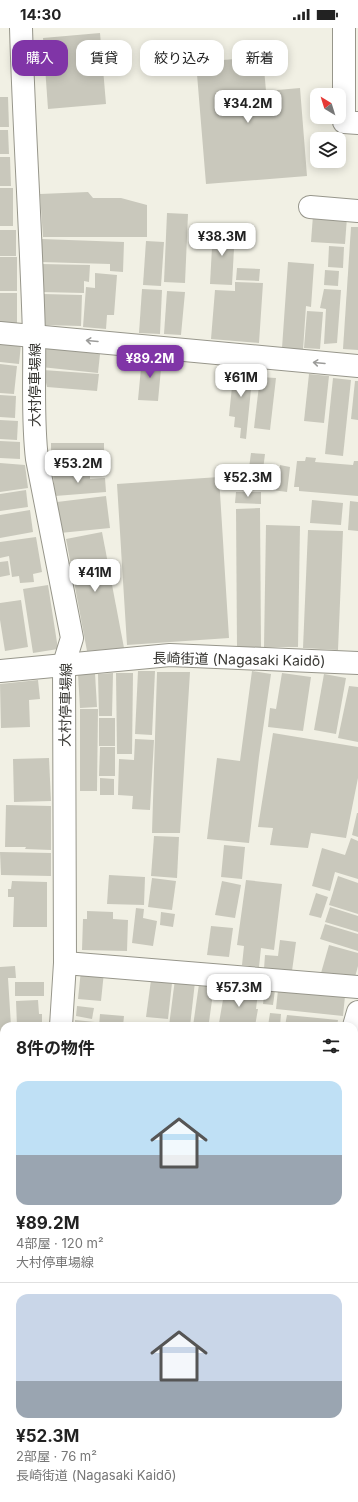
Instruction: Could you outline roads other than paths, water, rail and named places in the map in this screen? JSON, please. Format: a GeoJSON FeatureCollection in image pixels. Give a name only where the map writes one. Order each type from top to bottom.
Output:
{"type":"FeatureCollection","features":[{"type":"Feature","properties":{"kind":"main road","name":"大村停車場線"},"geometry":{"type":"LineString","coordinates":[[21,28],[23,113],[34,335],[34,438],[36,459],[72,638],[64,664],[65,963],[61,1022]]}},
{"type":"Feature","properties":{"kind":"main road"},"geometry":{"type":"LineString","coordinates":[[344,28],[344,122],[358,123]]}},
{"type":"Feature","properties":{"kind":"main road"},"geometry":{"type":"LineString","coordinates":[[310,207],[358,211]]}},
{"type":"Feature","properties":{"kind":"main road"},"geometry":{"type":"LineString","coordinates":[[0,332],[358,366]]}},
{"type":"Feature","properties":{"kind":"main road","name":"長崎街道 (Nagasaki Kaidō)"},"geometry":{"type":"LineString","coordinates":[[0,671],[170,655],[358,663]]}},
{"type":"Feature","properties":{"kind":"main road"},"geometry":{"type":"LineString","coordinates":[[65,963],[358,987]]}},
{"type":"Feature","properties":{"kind":"main road"},"geometry":{"type":"LineString","coordinates":[[355,1022],[358,1012]]}}]}
